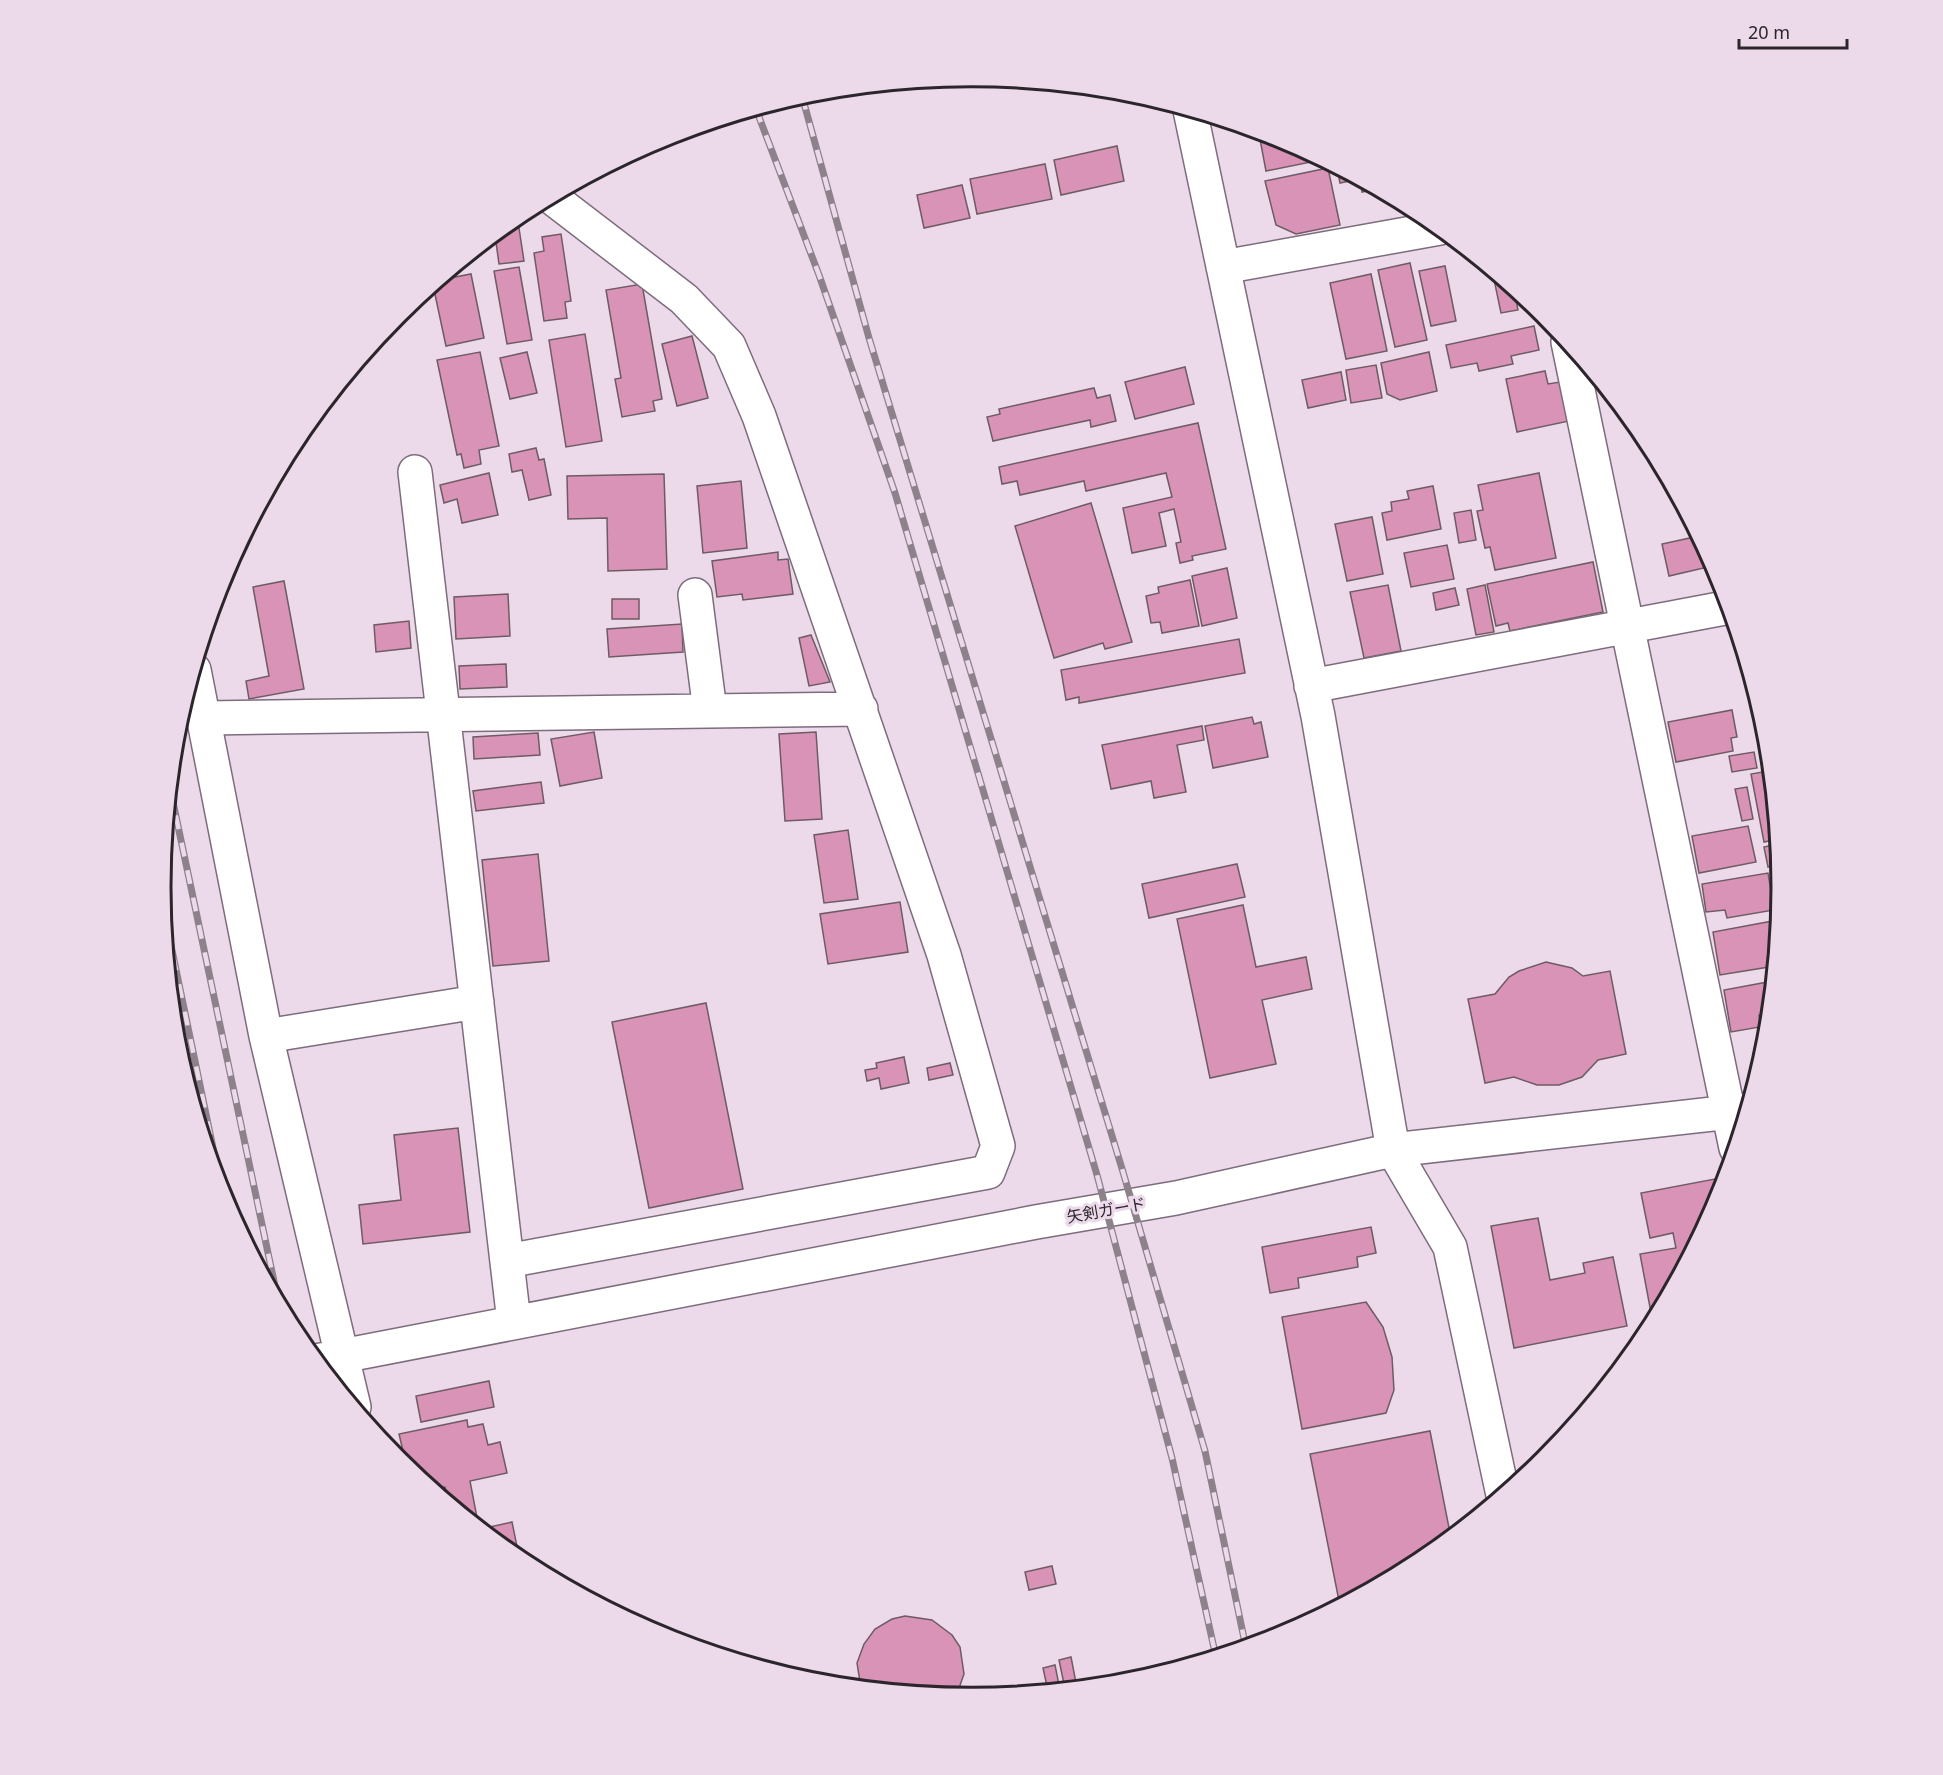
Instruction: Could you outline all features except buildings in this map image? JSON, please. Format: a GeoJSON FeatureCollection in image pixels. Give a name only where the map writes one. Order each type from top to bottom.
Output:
{"type":"FeatureCollection","features":[{"type":"Feature","properties":{"kind":"street"},"geometry":{"type":"LineString","coordinates":[[1192,118],[1311,686],[1394,1150],[1450,1247],[1501,1487]]}},
{"type":"Feature","properties":{"kind":"street"},"geometry":{"type":"LineString","coordinates":[[507,1261],[988,1172],[998,1146],[944,955],[759,416],[729,346],[684,298],[558,202]]}},
{"type":"Feature","properties":{"kind":"street"},"geometry":{"type":"LineString","coordinates":[[1223,267],[1428,230]]}},
{"type":"Feature","properties":{"kind":"street"},"geometry":{"type":"LineString","coordinates":[[1571,358],[1627,625],[1738,1111]]}},
{"type":"Feature","properties":{"kind":"street"},"geometry":{"type":"LineString","coordinates":[[415,472],[514,1322]]}},
{"type":"Feature","properties":{"kind":"street"},"geometry":{"type":"LineString","coordinates":[[695,595],[710,711]]}},
{"type":"Feature","properties":{"kind":"street"},"geometry":{"type":"LineString","coordinates":[[1311,686],[1721,608]]}},
{"type":"Feature","properties":{"kind":"street"},"geometry":{"type":"LineString","coordinates":[[197,684],[330,1359],[341,1381]]}},
{"type":"Feature","properties":{"kind":"street"},"geometry":{"type":"LineString","coordinates":[[204,718],[861,709]]}},
{"type":"Feature","properties":{"kind":"street"},"geometry":{"type":"LineString","coordinates":[[266,1036],[477,1002]]}},
{"type":"Feature","properties":{"kind":"street","name":"矢剣ガード"},"geometry":{"type":"LineString","coordinates":[[330,1359],[1036,1222],[1176,1198],[1394,1150],[1738,1111]]}},
{"type":"Feature","properties":{"kind":"railway"},"geometry":{"type":"LineString","coordinates":[[804,105],[869,338],[1123,1172],[1205,1451],[1244,1640]]}},
{"type":"Feature","properties":{"kind":"railway"},"geometry":{"type":"LineString","coordinates":[[759,116],[819,275],[895,493],[1097,1175],[1172,1458],[1215,1650]]}},
{"type":"Feature","properties":{"kind":"railway"},"geometry":{"type":"LineString","coordinates":[[175,812],[274,1280]]}},
{"type":"Feature","properties":{"kind":"railway"},"geometry":{"type":"LineString","coordinates":[[176,968],[211,1138]]}}]}
